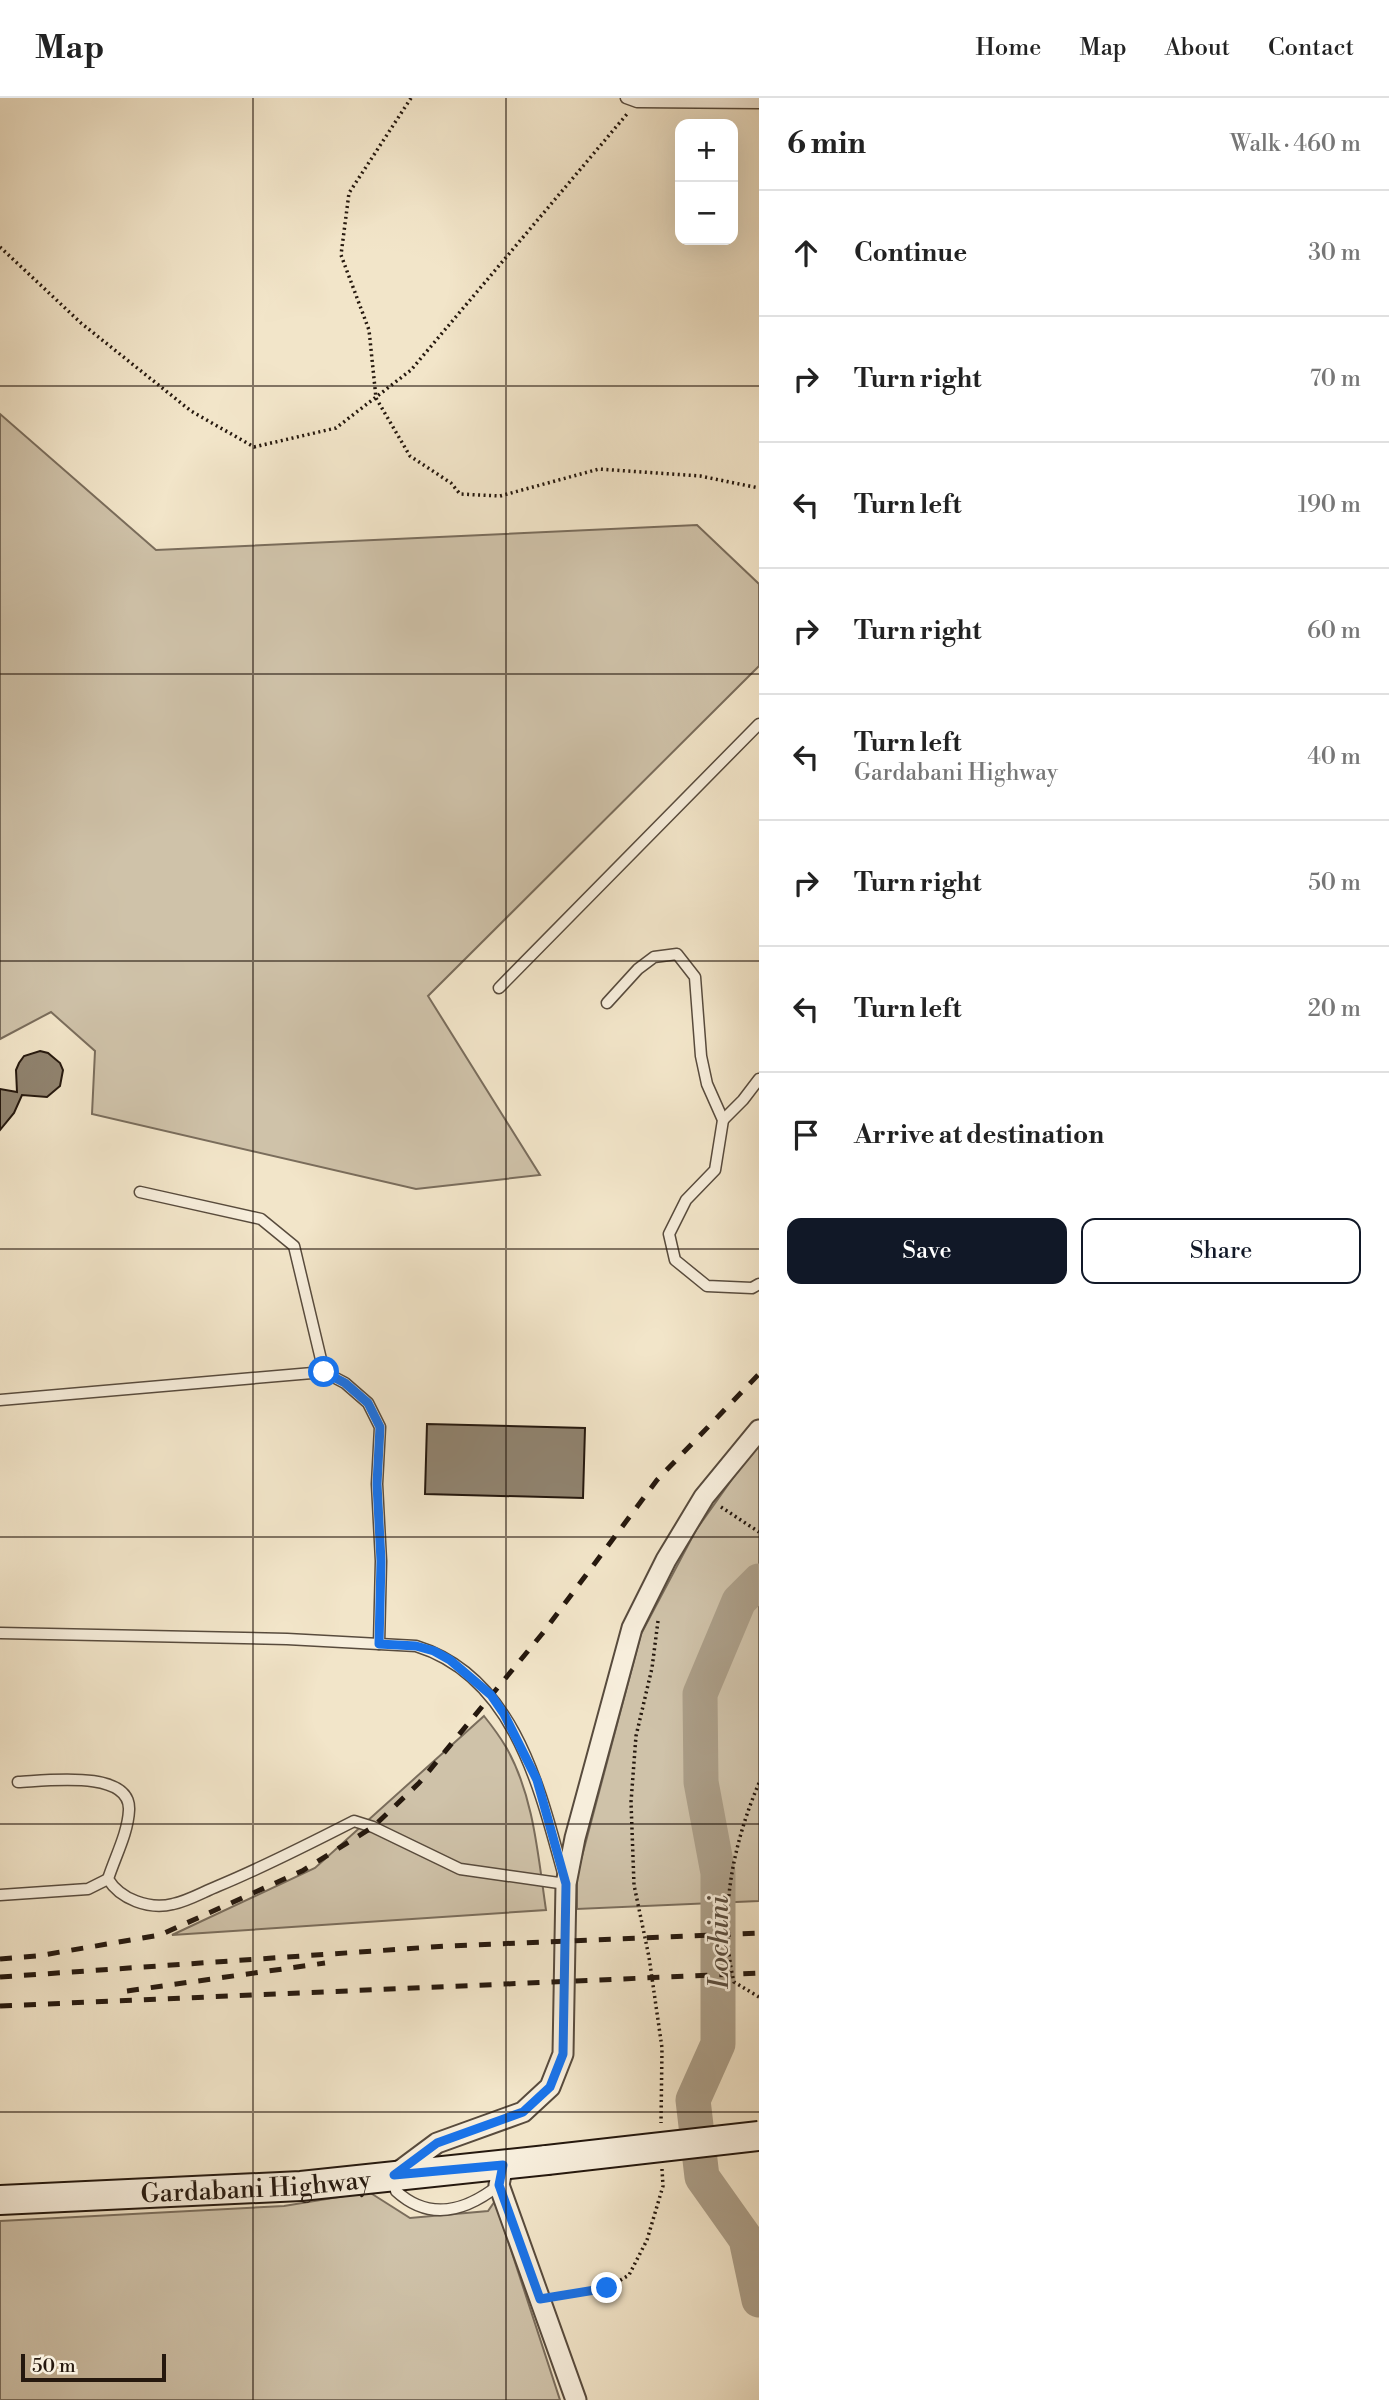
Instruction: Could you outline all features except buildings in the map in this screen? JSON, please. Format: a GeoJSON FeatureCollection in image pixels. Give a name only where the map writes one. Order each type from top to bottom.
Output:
{"type":"FeatureCollection","features":[{"type":"Feature","properties":{"kind":"main road","name":"Gardabani Highway"},"geometry":{"type":"LineString","coordinates":[[0,2200],[301,2186],[394,2175],[501,2175],[547,2160],[759,2136]]}},
{"type":"Feature","properties":{"kind":"street"},"geometry":{"type":"LineString","coordinates":[[394,2175],[437,2143],[523,2112],[550,2087],[563,2054],[566,1884],[575,1838],[632,1628],[666,1560],[704,1497],[759,1430]]}},
{"type":"Feature","properties":{"kind":"street"},"geometry":{"type":"LineString","coordinates":[[501,2175],[540,2299],[576,2400]]}},
{"type":"Feature","properties":{"kind":"lane"},"geometry":{"type":"LineString","coordinates":[[626,98],[637,102],[759,103]]}},
{"type":"Feature","properties":{"kind":"lane"},"geometry":{"type":"LineString","coordinates":[[499,988],[759,724]]}},
{"type":"Feature","properties":{"kind":"lane"},"geometry":{"type":"LineString","coordinates":[[607,1003],[638,969],[654,957],[677,954],[695,977],[701,1056],[707,1084],[723,1120],[715,1170],[686,1200],[669,1234],[675,1261],[707,1286],[752,1288],[759,1284]]}},
{"type":"Feature","properties":{"kind":"lane"},"geometry":{"type":"LineString","coordinates":[[723,1120],[759,1079]]}},
{"type":"Feature","properties":{"kind":"lane"},"geometry":{"type":"LineString","coordinates":[[140,1192],[261,1219],[294,1246],[324,1372]]}},
{"type":"Feature","properties":{"kind":"lane"},"geometry":{"type":"LineString","coordinates":[[0,1400],[324,1372],[345,1383],[368,1403],[380,1427],[377,1484],[381,1561],[379,1644]]}},
{"type":"Feature","properties":{"kind":"lane"},"geometry":{"type":"LineString","coordinates":[[0,1633],[287,1639],[416,1646],[434,1651],[450,1660],[491,1695],[504,1714],[537,1780],[566,1884],[460,1869],[373,1826],[354,1821],[257,1870],[173,1905],[153,1906],[139,1903],[114,1890],[108,1878]]}},
{"type":"Feature","properties":{"kind":"lane"},"geometry":{"type":"LineString","coordinates":[[0,1895],[88,1889],[108,1878],[128,1821],[130,1807],[126,1796],[113,1786],[99,1781],[18,1782]]}},
{"type":"Feature","properties":{"kind":"lane"},"geometry":{"type":"LineString","coordinates":[[394,2175],[396,2191],[404,2198],[415,2205],[435,2210],[453,2210],[479,2201],[501,2175]]}},
{"type":"Feature","properties":{"kind":"path"},"geometry":{"type":"LineString","coordinates":[[411,98],[349,193],[341,255],[369,330],[376,398],[410,456],[451,483],[460,494],[500,496],[599,469],[700,476],[759,488]]}},
{"type":"Feature","properties":{"kind":"path"},"geometry":{"type":"LineString","coordinates":[[0,247],[81,323],[191,411],[254,447],[336,428],[411,370],[637,102]]}},
{"type":"Feature","properties":{"kind":"path"},"geometry":{"type":"LineString","coordinates":[[704,1497],[759,1532]]}},
{"type":"Feature","properties":{"kind":"path"},"geometry":{"type":"LineString","coordinates":[[659,1614],[652,1668],[636,1737],[631,1802],[634,1885],[649,1957],[662,2048],[661,2130]]}},
{"type":"Feature","properties":{"kind":"path"},"geometry":{"type":"LineString","coordinates":[[759,1783],[748,1808],[732,1866],[727,1954],[734,1982],[759,1997]]}},
{"type":"Feature","properties":{"kind":"path"},"geometry":{"type":"LineString","coordinates":[[540,2299],[607,2288],[629,2275],[647,2240],[663,2186],[662,2158]]}},
{"type":"Feature","properties":{"kind":"shaded area"},"geometry":{"type":"Polygon","coordinates":[[[0,414],[156,550],[697,525],[759,584],[759,666],[428,996],[540,1175],[416,1189],[92,1114],[95,1051],[51,1012],[0,1039],[0,414]]]}},
{"type":"Feature","properties":{"kind":"shaded area"},"geometry":{"type":"Polygon","coordinates":[[[759,1441],[759,1901],[577,1909],[577,1875],[641,1634],[696,1530],[759,1441]]]}},
{"type":"Feature","properties":{"kind":"shaded area"},"geometry":{"type":"Polygon","coordinates":[[[484,1716],[506,1747],[523,1786],[534,1827],[546,1910],[172,1935],[315,1868],[484,1716]]]}},
{"type":"Feature","properties":{"kind":"shaded area"},"geometry":{"type":"Polygon","coordinates":[[[369,2192],[410,2218],[488,2211],[495,2201],[560,2400],[0,2400],[0,2221],[284,2206],[369,2192]]]}},
{"type":"Feature","properties":{"kind":"waterway","name":"Lochini"},"geometry":{"type":"LineString","coordinates":[[759,1581],[739,1601],[700,1694],[701,1782],[718,1873],[718,2044],[693,2100],[702,2177],[746,2239],[759,2300]]}},
{"type":"Feature","properties":{"kind":"railway"},"geometry":{"type":"LineString","coordinates":[[0,1959],[37,1956],[160,1935],[302,1871],[373,1827],[419,1783],[542,1634],[657,1480],[759,1374]]}},
{"type":"Feature","properties":{"kind":"railway"},"geometry":{"type":"LineString","coordinates":[[0,1977],[446,1946],[759,1933]]}},
{"type":"Feature","properties":{"kind":"railway"},"geometry":{"type":"LineString","coordinates":[[127,1991],[325,1963]]}},
{"type":"Feature","properties":{"kind":"railway"},"geometry":{"type":"LineString","coordinates":[[0,2006],[759,1973]]}},
{"type":"Feature","properties":{"kind":"route"},"geometry":{"type":"LineString","coordinates":[[324,1372],[345,1383],[368,1403],[380,1427],[377,1484],[381,1561],[379,1644],[416,1646],[434,1651],[450,1660],[491,1695],[504,1714],[537,1780],[566,1884],[563,2054],[550,2087],[523,2112],[437,2143],[394,2175],[503,2165],[499,2185],[540,2299],[607,2288]]}}]}
